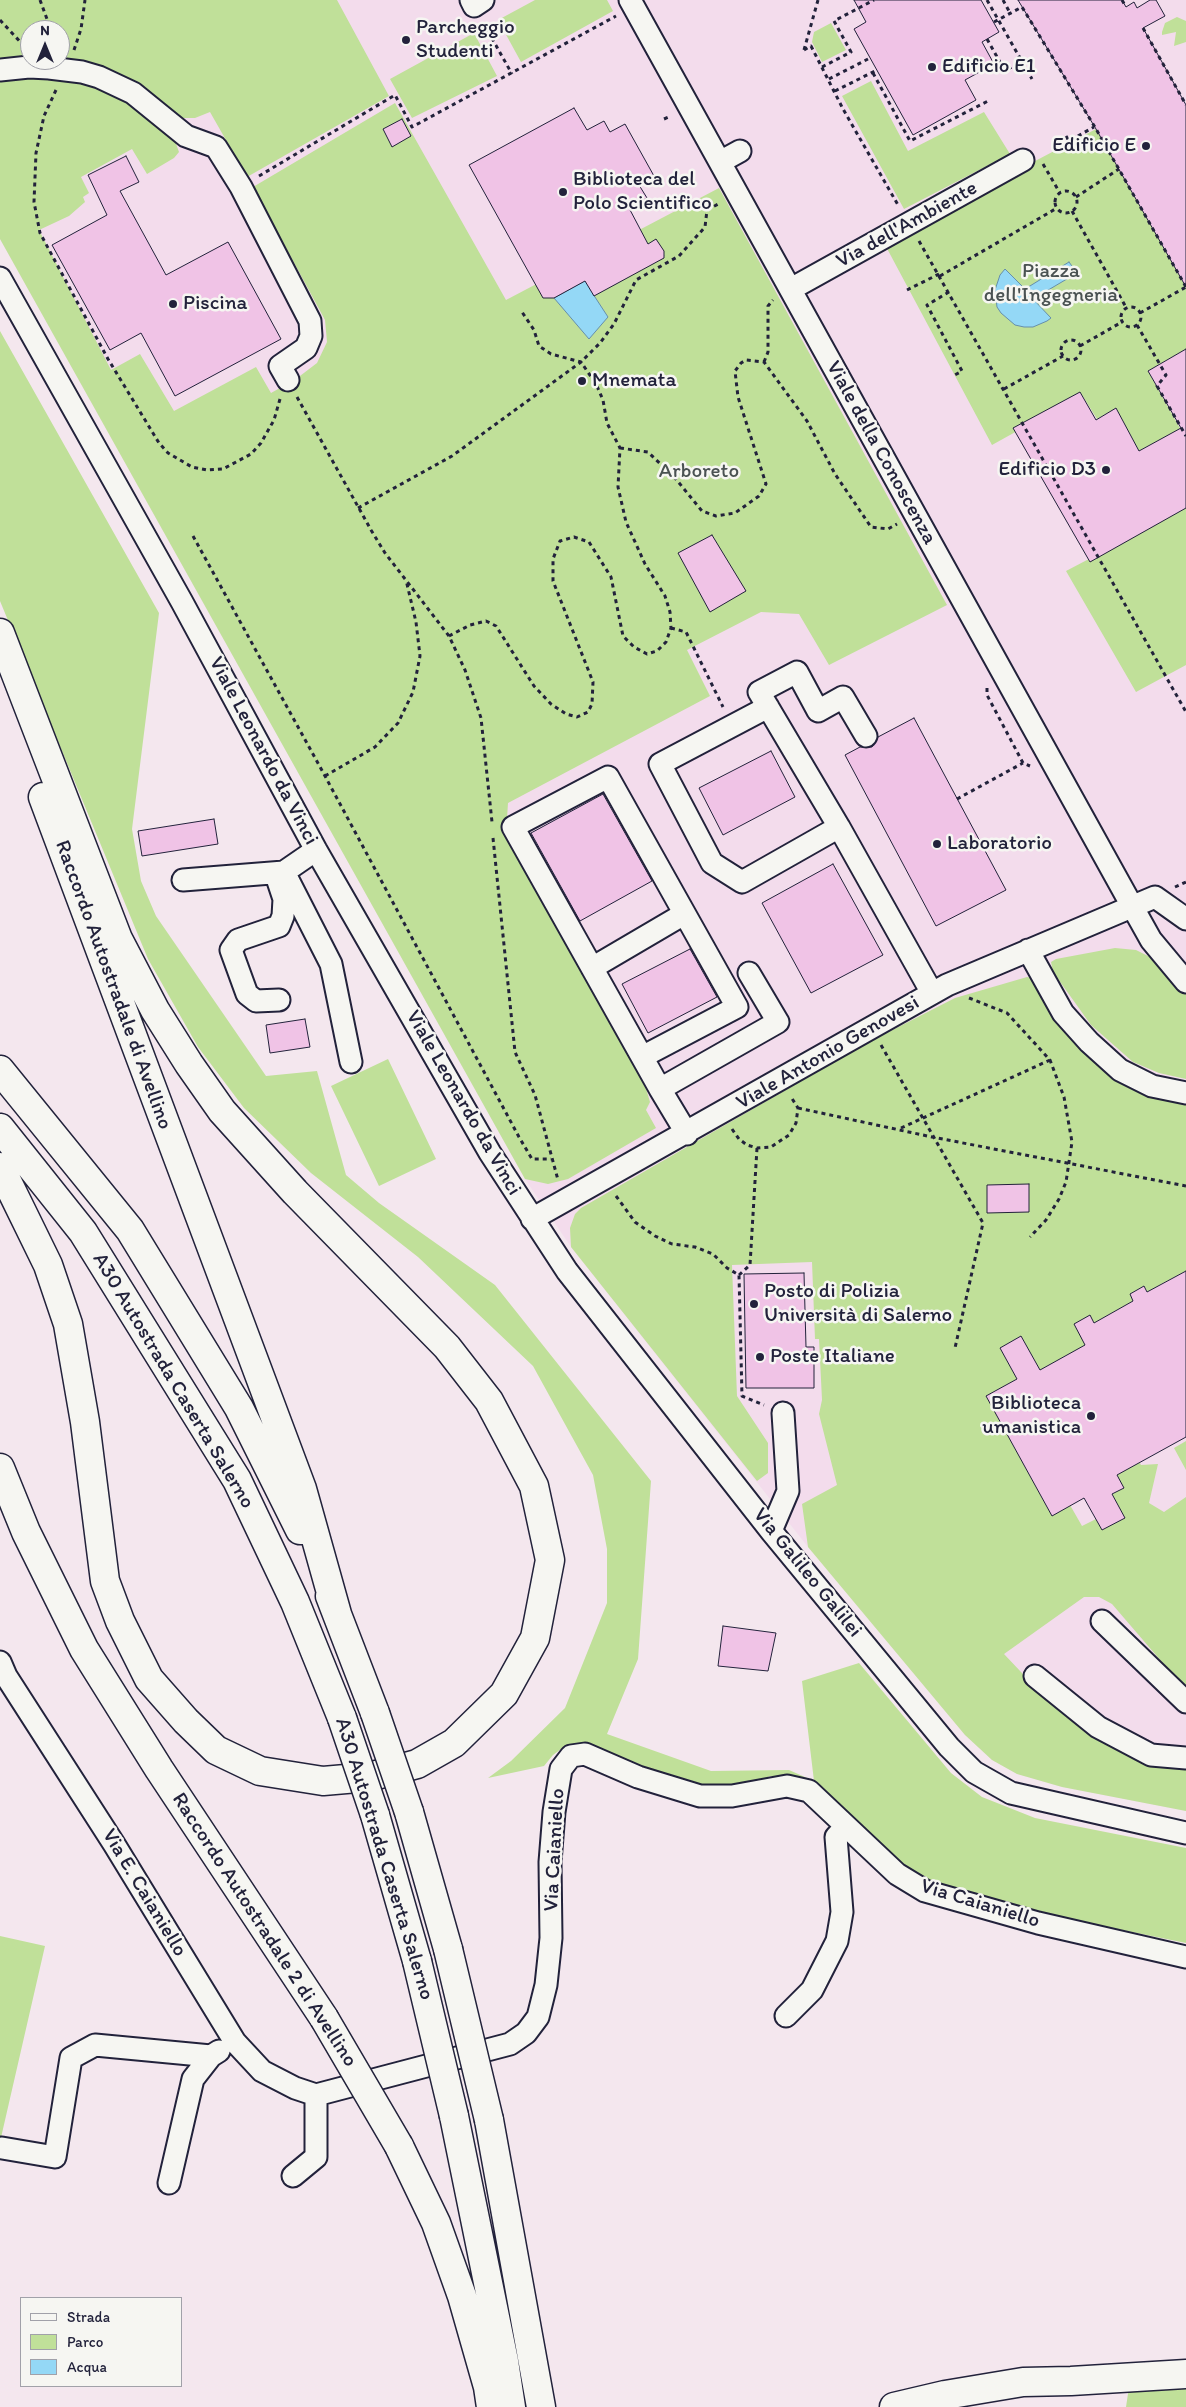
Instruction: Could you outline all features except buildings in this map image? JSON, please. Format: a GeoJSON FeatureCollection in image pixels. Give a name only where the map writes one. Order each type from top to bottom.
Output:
{"type":"FeatureCollection","features":[{"type":"Feature","properties":{"kind":"highway"},"geometry":{"type":"LineString","coordinates":[[0,633],[118,939],[155,1010],[222,1111],[295,1192],[447,1347],[489,1401],[534,1486],[550,1560],[535,1638],[504,1694],[454,1743],[417,1764],[370,1777],[323,1781],[260,1771],[216,1750],[186,1722],[149,1679],[120,1621],[105,1581],[85,1422],[68,1324],[48,1265],[0,1167]]}},
{"type":"Feature","properties":{"kind":"highway","name":"Raccordo Autostradale di Avellino"},"geometry":{"type":"LineString","coordinates":[[0,681],[302,1489],[337,1614]]}},
{"type":"Feature","properties":{"kind":"highway","name":"A30 Autostrada Caserta Salerno"},"geometry":{"type":"LineString","coordinates":[[0,1070],[130,1230],[239,1408],[284,1495],[337,1614],[375,1713],[409,1812],[448,1949],[489,2120],[541,2407]]}},
{"type":"Feature","properties":{"kind":"highway","name":"A30 Autostrada Caserta Salerno"},"geometry":{"type":"LineString","coordinates":[[0,1128],[83,1232],[237,1480],[295,1602],[342,1718],[375,1815],[417,1961],[454,2116],[504,2361],[511,2407]]}},
{"type":"Feature","properties":{"kind":"highway","name":"Raccordo Autostradale 2 di Avellino"},"geometry":{"type":"LineString","coordinates":[[0,1468],[26,1532],[84,1649],[159,1769],[324,2018],[399,2146],[436,2223],[462,2296],[488,2387],[491,2407]]}},
{"type":"Feature","properties":{"kind":"highway"},"geometry":{"type":"LineString","coordinates":[[894,2407],[945,2395],[1023,2382],[1186,2374]]}},
{"type":"Feature","properties":{"kind":"highway"},"geometry":{"type":"LineString","coordinates":[[958,2407],[1028,2393],[1071,2381]]}},
{"type":"Feature","properties":{"kind":"street"},"geometry":{"type":"LineString","coordinates":[[471,0],[474,6],[484,0]]}},
{"type":"Feature","properties":{"kind":"street","name":"Viale della Conoscenza"},"geometry":{"type":"LineString","coordinates":[[632,3],[1151,940],[1186,982]]}},
{"type":"Feature","properties":{"kind":"street"},"geometry":{"type":"LineString","coordinates":[[70,63],[117,85],[146,103],[186,136],[216,147],[241,187],[310,322],[311,336],[306,348],[280,366],[288,380]]}},
{"type":"Feature","properties":{"kind":"street"},"geometry":{"type":"LineString","coordinates":[[0,70],[20,68]]}},
{"type":"Feature","properties":{"kind":"street"},"geometry":{"type":"LineString","coordinates":[[720,162],[740,150]]}},
{"type":"Feature","properties":{"kind":"street","name":"Via dell'Ambiente"},"geometry":{"type":"LineString","coordinates":[[791,289],[908,224],[1032,160]]}},
{"type":"Feature","properties":{"kind":"street","name":"Viale Leonardo da Vinci"},"geometry":{"type":"LineString","coordinates":[[0,278],[228,686],[316,850],[490,1153],[532,1219]]}},
{"type":"Feature","properties":{"kind":"street"},"geometry":{"type":"LineString","coordinates":[[866,736],[843,697],[818,711],[796,672],[759,692],[839,827],[940,989]]}},
{"type":"Feature","properties":{"kind":"street"},"geometry":{"type":"LineString","coordinates":[[768,707],[660,764],[712,863],[742,882],[839,827]]}},
{"type":"Feature","properties":{"kind":"street"},"geometry":{"type":"LineString","coordinates":[[642,1057],[737,1007],[608,777],[514,828],[592,968],[642,1057],[660,1089],[687,1134]]}},
{"type":"Feature","properties":{"kind":"street"},"geometry":{"type":"LineString","coordinates":[[184,880],[279,872],[316,850]]}},
{"type":"Feature","properties":{"kind":"street"},"geometry":{"type":"LineString","coordinates":[[279,872],[284,899],[283,916],[280,926],[238,940],[232,950],[246,994],[256,1001],[279,1000]]}},
{"type":"Feature","properties":{"kind":"street"},"geometry":{"type":"LineString","coordinates":[[279,872],[331,964],[351,1062]]}},
{"type":"Feature","properties":{"kind":"street","name":"Viale Antonio Genovesi"},"geometry":{"type":"LineString","coordinates":[[532,1219],[687,1134],[940,989],[1155,897],[1186,919]]}},
{"type":"Feature","properties":{"kind":"street"},"geometry":{"type":"LineString","coordinates":[[592,968],[684,914]]}},
{"type":"Feature","properties":{"kind":"street"},"geometry":{"type":"LineString","coordinates":[[1028,950],[1063,1013],[1089,1042],[1120,1070],[1152,1086],[1186,1093]]}},
{"type":"Feature","properties":{"kind":"street"},"geometry":{"type":"LineString","coordinates":[[660,1089],[778,1022],[749,973]]}},
{"type":"Feature","properties":{"kind":"street","name":"Via Galileo Galilei"},"geometry":{"type":"LineString","coordinates":[[532,1219],[567,1271],[772,1531],[943,1739],[974,1772],[1011,1793],[1186,1833]]}},
{"type":"Feature","properties":{"kind":"street"},"geometry":{"type":"LineString","coordinates":[[772,1531],[788,1491],[783,1413]]}},
{"type":"Feature","properties":{"kind":"street"},"geometry":{"type":"LineString","coordinates":[[1102,1621],[1186,1702]]}},
{"type":"Feature","properties":{"kind":"street","name":"Via E. Caianiello"},"geometry":{"type":"LineString","coordinates":[[0,1662],[6,1676],[114,1844],[235,2042],[262,2072],[295,2088],[316,2095]]}},
{"type":"Feature","properties":{"kind":"street"},"geometry":{"type":"LineString","coordinates":[[1035,1676],[1098,1727],[1151,1755],[1186,1758]]}},
{"type":"Feature","properties":{"kind":"street","name":"Via Caianiello"},"geometry":{"type":"LineString","coordinates":[[316,2095],[510,2044],[526,2034],[538,2017],[546,1984],[551,1938],[550,1862],[554,1812],[561,1769],[571,1756],[585,1754],[638,1777],[700,1796],[732,1796],[787,1786],[810,1791],[896,1874],[925,1891],[1038,1922],[1186,1957]]}},
{"type":"Feature","properties":{"kind":"street","name":"Via Galileo Galilei"},"geometry":{"type":"LineString","coordinates":[[1153,1824],[1186,1826]]}},
{"type":"Feature","properties":{"kind":"street"},"geometry":{"type":"LineString","coordinates":[[786,2016],[812,1990],[837,1941],[842,1912],[836,1837],[846,1826]]}},
{"type":"Feature","properties":{"kind":"street"},"geometry":{"type":"LineString","coordinates":[[170,2183],[193,2079],[211,2056],[235,2042]]}},
{"type":"Feature","properties":{"kind":"street"},"geometry":{"type":"LineString","coordinates":[[2,2148],[55,2157],[71,2058],[95,2045],[211,2056]]}},
{"type":"Feature","properties":{"kind":"street"},"geometry":{"type":"LineString","coordinates":[[293,2176],[316,2157],[316,2095]]}},
{"type":"Feature","properties":{"kind":"path"},"geometry":{"type":"LineString","coordinates":[[40,0],[47,20]]}},
{"type":"Feature","properties":{"kind":"path"},"geometry":{"type":"LineString","coordinates":[[70,60],[81,29],[85,0]]}},
{"type":"Feature","properties":{"kind":"path"},"geometry":{"type":"LineString","coordinates":[[818,0],[804,50],[811,46],[908,224],[949,292],[1186,712]]}},
{"type":"Feature","properties":{"kind":"path"},"geometry":{"type":"LineString","coordinates":[[822,66],[851,52],[834,22],[874,0]]}},
{"type":"Feature","properties":{"kind":"path"},"geometry":{"type":"LineString","coordinates":[[987,0],[1032,79]]}},
{"type":"Feature","properties":{"kind":"path"},"geometry":{"type":"LineString","coordinates":[[1003,0],[1010,13]]}},
{"type":"Feature","properties":{"kind":"path"},"geometry":{"type":"LineString","coordinates":[[1122,0],[1126,7]]}},
{"type":"Feature","properties":{"kind":"path"},"geometry":{"type":"LineString","coordinates":[[241,187],[394,95],[412,127],[512,74],[632,3]]}},
{"type":"Feature","properties":{"kind":"path"},"geometry":{"type":"LineString","coordinates":[[994,22],[1022,7],[1119,169],[1186,287],[1140,313]]}},
{"type":"Feature","properties":{"kind":"path"},"geometry":{"type":"LineString","coordinates":[[0,20],[20,43]]}},
{"type":"Feature","properties":{"kind":"path"},"geometry":{"type":"LineString","coordinates":[[484,24],[512,74]]}},
{"type":"Feature","properties":{"kind":"path"},"geometry":{"type":"LineString","coordinates":[[1143,28],[1186,105]]}},
{"type":"Feature","properties":{"kind":"path"},"geometry":{"type":"LineString","coordinates":[[987,39],[1005,71],[1022,61]]}},
{"type":"Feature","properties":{"kind":"path"},"geometry":{"type":"LineString","coordinates":[[829,79],[868,59]]}},
{"type":"Feature","properties":{"kind":"path"},"geometry":{"type":"LineString","coordinates":[[66,70],[44,116],[36,153],[34,202],[40,233],[108,359],[159,444],[168,453],[192,467],[208,470],[223,469],[251,454],[268,432],[280,400],[279,385],[288,380],[358,508],[385,553],[449,636],[466,670],[481,718],[492,824]]}},
{"type":"Feature","properties":{"kind":"path"},"geometry":{"type":"LineString","coordinates":[[835,91],[875,71],[910,141],[988,101]]}},
{"type":"Feature","properties":{"kind":"path"},"geometry":{"type":"LineString","coordinates":[[1066,136],[1069,141],[1094,127]]}},
{"type":"Feature","properties":{"kind":"path"},"geometry":{"type":"LineString","coordinates":[[1032,160],[1060,193]]}},
{"type":"Feature","properties":{"kind":"path"},"geometry":{"type":"LineString","coordinates":[[1076,197],[1119,169]]}},
{"type":"Feature","properties":{"kind":"path"},"geometry":{"type":"LineString","coordinates":[[1070,192],[1076,197],[1077,204],[1072,211],[1063,213],[1057,208],[1056,198],[1060,193],[1070,192]]}},
{"type":"Feature","properties":{"kind":"path"},"geometry":{"type":"LineString","coordinates":[[358,508],[452,456],[581,362],[600,343],[614,324],[636,280],[679,256],[705,227],[707,210],[738,193]]}},
{"type":"Feature","properties":{"kind":"path"},"geometry":{"type":"LineString","coordinates":[[907,290],[939,275],[1057,208]]}},
{"type":"Feature","properties":{"kind":"path"},"geometry":{"type":"LineString","coordinates":[[1072,211],[1126,309]]}},
{"type":"Feature","properties":{"kind":"path"},"geometry":{"type":"LineString","coordinates":[[764,362],[768,352],[769,303],[791,289]]}},
{"type":"Feature","properties":{"kind":"path"},"geometry":{"type":"LineString","coordinates":[[949,292],[927,305],[962,371],[953,376]]}},
{"type":"Feature","properties":{"kind":"path"},"geometry":{"type":"LineString","coordinates":[[1133,308],[1140,313],[1141,320],[1137,325],[1128,327],[1122,322],[1122,313],[1126,309],[1133,308]]}},
{"type":"Feature","properties":{"kind":"path"},"geometry":{"type":"LineString","coordinates":[[449,636],[470,625],[486,622],[496,626],[534,686],[551,704],[566,714],[577,717],[588,712],[592,704],[593,682],[571,631],[553,581],[552,559],[560,541],[574,537],[589,542],[611,578],[624,636],[634,647],[647,654],[657,650],[666,642],[671,628],[670,612],[665,596],[645,564],[626,522],[618,487],[620,448],[607,423],[603,400],[596,384],[581,362],[552,354],[538,346],[534,330],[522,312]]}},
{"type":"Feature","properties":{"kind":"path"},"geometry":{"type":"LineString","coordinates":[[1080,346],[1122,322]]}},
{"type":"Feature","properties":{"kind":"path"},"geometry":{"type":"LineString","coordinates":[[1137,325],[1166,375],[1157,386],[1186,436]]}},
{"type":"Feature","properties":{"kind":"path"},"geometry":{"type":"LineString","coordinates":[[1072,340],[1080,346],[1080,355],[1075,359],[1068,360],[1063,356],[1061,350],[1066,342],[1072,340]]}},
{"type":"Feature","properties":{"kind":"path"},"geometry":{"type":"LineString","coordinates":[[1004,389],[1063,356]]}},
{"type":"Feature","properties":{"kind":"path"},"geometry":{"type":"LineString","coordinates":[[620,448],[648,452],[675,478],[702,511],[716,516],[735,513],[758,496],[766,484],[738,397],[735,372],[741,363],[746,360],[764,362],[807,422],[835,474],[871,528],[888,528],[915,515]]}},
{"type":"Feature","properties":{"kind":"path"},"geometry":{"type":"LineString","coordinates":[[194,536],[519,1137],[532,1159],[551,1159]]}},
{"type":"Feature","properties":{"kind":"path"},"geometry":{"type":"LineString","coordinates":[[325,776],[375,747],[398,723],[413,692],[420,656],[416,622],[405,578]]}},
{"type":"Feature","properties":{"kind":"path"},"geometry":{"type":"LineString","coordinates":[[671,628],[686,632],[732,726]]}},
{"type":"Feature","properties":{"kind":"path"},"geometry":{"type":"LineString","coordinates":[[958,799],[1023,763]]}},
{"type":"Feature","properties":{"kind":"path"},"geometry":{"type":"LineString","coordinates":[[493,834],[515,1052],[535,1094],[551,1159],[565,1200]]}},
{"type":"Feature","properties":{"kind":"path"},"geometry":{"type":"LineString","coordinates":[[940,989],[1007,1013],[1050,1060],[1064,1097],[1072,1142],[1066,1182],[1059,1200],[1046,1220],[1030,1237]]}},
{"type":"Feature","properties":{"kind":"path"},"geometry":{"type":"LineString","coordinates":[[872,1029],[932,1137],[983,1223],[955,1348]]}},
{"type":"Feature","properties":{"kind":"path"},"geometry":{"type":"LineString","coordinates":[[899,1128],[1050,1060]]}},
{"type":"Feature","properties":{"kind":"path"},"geometry":{"type":"LineString","coordinates":[[722,1114],[739,1139],[757,1148],[771,1147],[789,1135],[796,1123],[798,1108],[780,1081]]}},
{"type":"Feature","properties":{"kind":"path"},"geometry":{"type":"LineString","coordinates":[[798,1108],[899,1128],[932,1137],[1186,1186]]}},
{"type":"Feature","properties":{"kind":"path"},"geometry":{"type":"LineString","coordinates":[[757,1148],[750,1265],[739,1275],[742,1396],[783,1413]]}},
{"type":"Feature","properties":{"kind":"path"},"geometry":{"type":"LineString","coordinates":[[605,1179],[635,1222],[672,1244],[695,1247],[714,1254],[727,1268],[739,1275]]}},
{"type":"Feature","properties":{"kind":"shaded area"},"geometry":{"type":"Polygon","coordinates":[[[0,0],[1186,0],[1186,1811],[1062,1787],[1017,1774],[992,1760],[965,1735],[808,1547],[571,1247],[525,1179],[0,239],[0,0]]]}},
{"type":"Feature","properties":{"kind":"green space"},"geometry":{"type":"Polygon","coordinates":[[[0,0],[337,0],[389,96],[247,177],[210,112],[195,118],[178,118],[70,65],[70,20],[20,20],[20,59],[0,61],[0,0]]]}},
{"type":"Feature","properties":{"kind":"green space"},"geometry":{"type":"Polygon","coordinates":[[[535,0],[607,0],[613,11],[521,62],[498,20],[535,0]]]}},
{"type":"Feature","properties":{"kind":"green space"},"geometry":{"type":"Polygon","coordinates":[[[1177,17],[1186,21],[1186,42],[1174,46],[1176,32],[1162,35],[1162,32],[1165,23],[1177,17]]]}},
{"type":"Feature","properties":{"kind":"green space"},"geometry":{"type":"Polygon","coordinates":[[[831,23],[846,50],[822,62],[812,42],[814,32],[831,23]]]}},
{"type":"Feature","properties":{"kind":"green space"},"geometry":{"type":"Polygon","coordinates":[[[474,33],[497,76],[412,118],[390,79],[474,33]]]}},
{"type":"Feature","properties":{"kind":"green space","name":"Arboreto"},"geometry":{"type":"Polygon","coordinates":[[[0,77],[68,77],[106,90],[129,102],[175,141],[179,152],[174,158],[147,174],[132,149],[81,177],[89,193],[83,197],[85,202],[69,216],[39,230],[111,370],[140,354],[174,411],[256,367],[271,393],[296,379],[317,363],[327,342],[325,320],[253,187],[395,103],[506,300],[719,188],[947,605],[829,665],[799,614],[761,612],[687,650],[710,696],[508,803],[506,834],[645,1085],[650,1102],[646,1110],[656,1128],[568,1179],[548,1184],[525,1179],[0,239],[0,77]]]}},
{"type":"Feature","properties":{"kind":"green space"},"geometry":{"type":"Polygon","coordinates":[[[871,81],[908,151],[984,112],[1010,154],[904,209],[842,96],[871,81]]]}},
{"type":"Feature","properties":{"kind":"green space","name":"Piazza dell'Ingegneria"},"geometry":{"type":"Polygon","coordinates":[[[1096,129],[1186,287],[1186,349],[1148,371],[1186,439],[1159,440],[1139,451],[1116,408],[1097,419],[1082,395],[992,445],[883,241],[1096,129]]]}},
{"type":"Feature","properties":{"kind":"green space"},"geometry":{"type":"Polygon","coordinates":[[[0,331],[159,613],[132,829],[141,881],[156,916],[266,1076],[317,1071],[346,1175],[379,1203],[495,1285],[651,1481],[638,1659],[607,1734],[711,1771],[789,1770],[814,1781],[802,1681],[859,1663],[951,1773],[982,1797],[1035,1818],[1186,1848],[1186,1943],[1019,1909],[940,1890],[907,1871],[791,1777],[770,1776],[749,1786],[706,1787],[660,1773],[583,1744],[565,1746],[553,1755],[544,1766],[488,1778],[511,1761],[565,1708],[607,1603],[607,1549],[593,1475],[533,1366],[418,1257],[311,1173],[244,1108],[198,1047],[148,959],[0,601],[0,331]]]}},
{"type":"Feature","properties":{"kind":"green space"},"geometry":{"type":"Polygon","coordinates":[[[1186,508],[1186,665],[1136,692],[1066,571],[1186,508]]]}},
{"type":"Feature","properties":{"kind":"green space"},"geometry":{"type":"Polygon","coordinates":[[[1115,948],[1136,950],[1156,960],[1186,993],[1186,1079],[1159,1073],[1133,1062],[1091,1025],[1053,972],[1051,962],[1056,959],[1115,948]]]}},
{"type":"Feature","properties":{"kind":"green space"},"geometry":{"type":"Polygon","coordinates":[[[1027,977],[1033,978],[1111,1075],[1148,1096],[1186,1103],[1186,1271],[1161,1284],[1152,1299],[1144,1286],[1130,1294],[1133,1301],[1094,1323],[1090,1316],[1099,1369],[1080,1379],[1067,1355],[1040,1370],[1021,1336],[1000,1348],[1017,1379],[986,1396],[1052,1516],[1070,1505],[1082,1526],[1096,1519],[1102,1530],[1124,1518],[1112,1494],[1123,1488],[1107,1458],[1130,1445],[1141,1465],[1158,1464],[1149,1503],[1164,1512],[1186,1497],[1186,1690],[1112,1604],[1099,1597],[1084,1597],[1004,1654],[1038,1690],[1186,1766],[1186,1811],[1062,1787],[1017,1774],[992,1760],[965,1735],[808,1547],[802,1504],[837,1485],[819,1414],[822,1400],[819,1339],[815,1339],[812,1262],[732,1265],[737,1396],[768,1443],[768,1473],[757,1481],[571,1247],[570,1228],[575,1214],[581,1208],[869,1042],[955,998],[1027,977]]]}},
{"type":"Feature","properties":{"kind":"green space"},"geometry":{"type":"Polygon","coordinates":[[[388,1059],[436,1159],[379,1186],[331,1086],[388,1059]]]}},
{"type":"Feature","properties":{"kind":"green space"},"geometry":{"type":"Polygon","coordinates":[[[1186,1441],[1186,1470],[1174,1448],[1186,1441]]]}},
{"type":"Feature","properties":{"kind":"green space"},"geometry":{"type":"Polygon","coordinates":[[[0,1936],[45,1946],[0,2142],[0,1936]]]}},
{"type":"Feature","properties":{"kind":"green space"},"geometry":{"type":"Polygon","coordinates":[[[1129,2387],[1186,2388],[1186,2407],[1126,2407],[1129,2387]]]}},
{"type":"Feature","properties":{"kind":"water"},"geometry":{"type":"Polygon","coordinates":[[[656,241],[664,256],[593,294],[608,317],[589,339],[554,298],[656,241]]]}},
{"type":"Feature","properties":{"kind":"water"},"geometry":{"type":"Polygon","coordinates":[[[1069,262],[1077,273],[1033,299],[1051,318],[1047,321],[1033,327],[1024,327],[1015,325],[1001,313],[997,307],[995,290],[1000,275],[1005,269],[1025,289],[1069,262]]]}},
{"type":"Feature","properties":{"kind":"place","name":"Parcheggio Studenti"},"geometry":{"type":"Point","coordinates":[406,40]}},
{"type":"Feature","properties":{"kind":"place","name":"Edificio E1"},"geometry":{"type":"Point","coordinates":[932,67]}},
{"type":"Feature","properties":{"kind":"place","name":"Edificio E"},"geometry":{"type":"Point","coordinates":[1146,146]}},
{"type":"Feature","properties":{"kind":"place","name":"Biblioteca del Polo Scientifico"},"geometry":{"type":"Point","coordinates":[563,192]}},
{"type":"Feature","properties":{"kind":"place","name":"Piscina"},"geometry":{"type":"Point","coordinates":[173,304]}},
{"type":"Feature","properties":{"kind":"place","name":"Mnemata"},"geometry":{"type":"Point","coordinates":[582,381]}},
{"type":"Feature","properties":{"kind":"place","name":"Edificio D3"},"geometry":{"type":"Point","coordinates":[1106,470]}},
{"type":"Feature","properties":{"kind":"place","name":"Laboratorio"},"geometry":{"type":"Point","coordinates":[937,844]}},
{"type":"Feature","properties":{"kind":"place","name":"Posto di Polizia Università di Salerno"},"geometry":{"type":"Point","coordinates":[754,1304]}},
{"type":"Feature","properties":{"kind":"place","name":"Poste Italiane"},"geometry":{"type":"Point","coordinates":[760,1357]}},
{"type":"Feature","properties":{"kind":"place","name":"Biblioteca umanistica"},"geometry":{"type":"Point","coordinates":[1091,1416]}}]}
